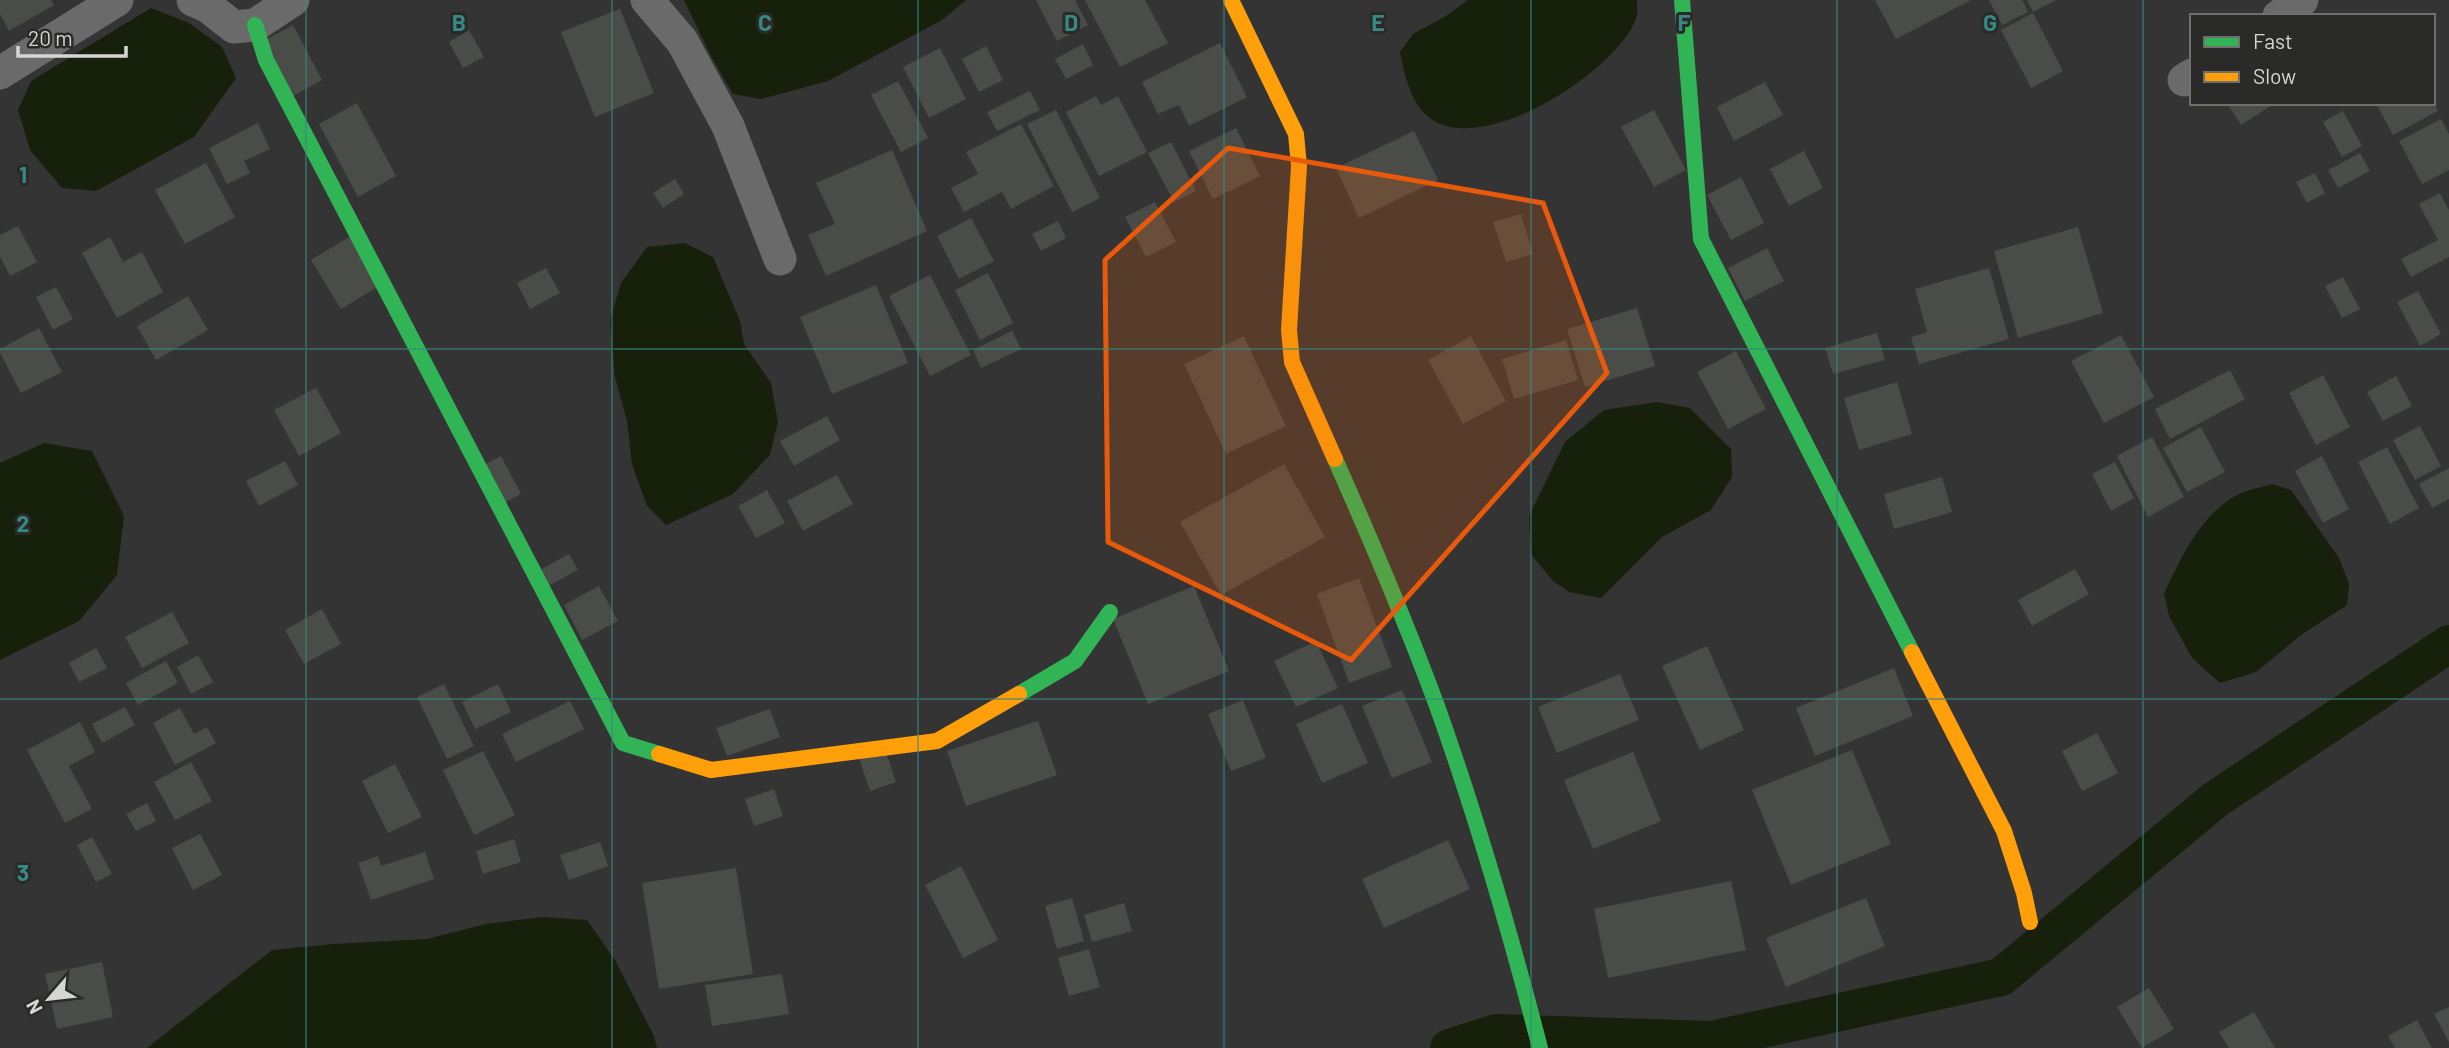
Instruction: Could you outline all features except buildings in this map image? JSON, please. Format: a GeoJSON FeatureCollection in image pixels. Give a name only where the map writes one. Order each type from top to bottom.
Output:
{"type":"FeatureCollection","features":[{"type":"Feature","properties":{"kind":"street"},"geometry":{"type":"LineString","coordinates":[[0,73],[117,0]]}},
{"type":"Feature","properties":{"kind":"street"},"geometry":{"type":"LineString","coordinates":[[193,0],[207,6],[234,27],[255,25],[293,0]]}},
{"type":"Feature","properties":{"kind":"street"},"geometry":{"type":"LineString","coordinates":[[646,0],[682,41],[728,127],[780,259]]}},
{"type":"Feature","properties":{"kind":"street"},"geometry":{"type":"LineString","coordinates":[[1231,0],[1296,134],[1299,166],[1289,330],[1292,362],[1395,596],[1461,776],[1515,948],[1540,1048]]}},
{"type":"Feature","properties":{"kind":"street"},"geometry":{"type":"LineString","coordinates":[[1682,0],[1701,239],[2004,831],[2024,893],[2030,922]]}},
{"type":"Feature","properties":{"kind":"street"},"geometry":{"type":"LineString","coordinates":[[2282,14],[2302,0]]}},
{"type":"Feature","properties":{"kind":"street"},"geometry":{"type":"LineString","coordinates":[[255,25],[266,60],[623,743],[711,770],[937,741],[1075,661],[1110,612]]}},
{"type":"Feature","properties":{"kind":"highlighted area"},"geometry":{"type":"Polygon","coordinates":[[[1228,148],[1543,203],[1607,373],[1351,660],[1108,542],[1105,260],[1228,148]]]}},
{"type":"Feature","properties":{"kind":"shaded area"},"geometry":{"type":"Polygon","coordinates":[[[684,0],[966,0],[942,20],[828,81],[761,99],[733,94],[684,0]]]}},
{"type":"Feature","properties":{"kind":"shaded area"},"geometry":{"type":"Polygon","coordinates":[[[1468,0],[1637,0],[1637,14],[1622,42],[1601,64],[1542,105],[1509,120],[1477,127],[1449,127],[1426,115],[1416,102],[1400,52],[1413,34],[1468,0]]]}},
{"type":"Feature","properties":{"kind":"shaded area"},"geometry":{"type":"Polygon","coordinates":[[[151,8],[189,23],[222,47],[236,78],[194,137],[96,191],[62,188],[30,150],[18,110],[31,81],[151,8]]]}},
{"type":"Feature","properties":{"kind":"shaded area"},"geometry":{"type":"Polygon","coordinates":[[[685,243],[713,257],[740,321],[744,344],[771,383],[778,422],[770,455],[733,494],[666,525],[647,506],[632,464],[627,421],[615,377],[610,320],[621,283],[647,247],[685,243]]]}},
{"type":"Feature","properties":{"kind":"shaded area"},"geometry":{"type":"Polygon","coordinates":[[[1657,402],[1690,408],[1731,449],[1732,477],[1711,510],[1662,537],[1601,598],[1569,592],[1553,581],[1531,554],[1529,516],[1565,442],[1604,410],[1657,402]]]}},
{"type":"Feature","properties":{"kind":"shaded area"},"geometry":{"type":"Polygon","coordinates":[[[44,443],[92,451],[124,516],[117,575],[79,621],[0,660],[0,463],[44,443]]]}},
{"type":"Feature","properties":{"kind":"shaded area"},"geometry":{"type":"Polygon","coordinates":[[[2272,484],[2291,490],[2339,558],[2349,584],[2347,605],[2301,635],[2256,672],[2220,683],[2192,658],[2169,616],[2164,594],[2192,539],[2211,515],[2239,494],[2272,484]]]}},
{"type":"Feature","properties":{"kind":"shaded area"},"geometry":{"type":"Polygon","coordinates":[[[542,917],[587,920],[615,960],[654,1036],[657,1048],[147,1048],[272,950],[427,939],[486,924],[542,917]]]}},
{"type":"Feature","properties":{"kind":"waterway"},"geometry":{"type":"LineString","coordinates":[[1449,1048],[1496,1033],[1711,1040],[2001,977],[2216,799],[2449,644]]}},
{"type":"Feature","properties":{"kind":"traffic: fast"},"geometry":{"type":"LineString","coordinates":[[1682,0],[1701,239],[1912,652]]}},
{"type":"Feature","properties":{"kind":"traffic: fast"},"geometry":{"type":"LineString","coordinates":[[255,25],[266,60],[623,743],[659,754]]}},
{"type":"Feature","properties":{"kind":"traffic: fast"},"geometry":{"type":"LineString","coordinates":[[1335,459],[1401,612],[1452,748],[1517,961],[1540,1048]]}},
{"type":"Feature","properties":{"kind":"traffic: fast"},"geometry":{"type":"LineString","coordinates":[[1019,694],[1075,661],[1110,612]]}},
{"type":"Feature","properties":{"kind":"traffic: slow"},"geometry":{"type":"LineString","coordinates":[[1231,0],[1296,134],[1299,166],[1289,330],[1292,362],[1335,459]]}},
{"type":"Feature","properties":{"kind":"traffic: slow"},"geometry":{"type":"LineString","coordinates":[[1912,652],[2004,831],[2024,893],[2030,922]]}},
{"type":"Feature","properties":{"kind":"traffic: slow"},"geometry":{"type":"LineString","coordinates":[[659,754],[711,770],[937,741],[1019,694]]}}]}
